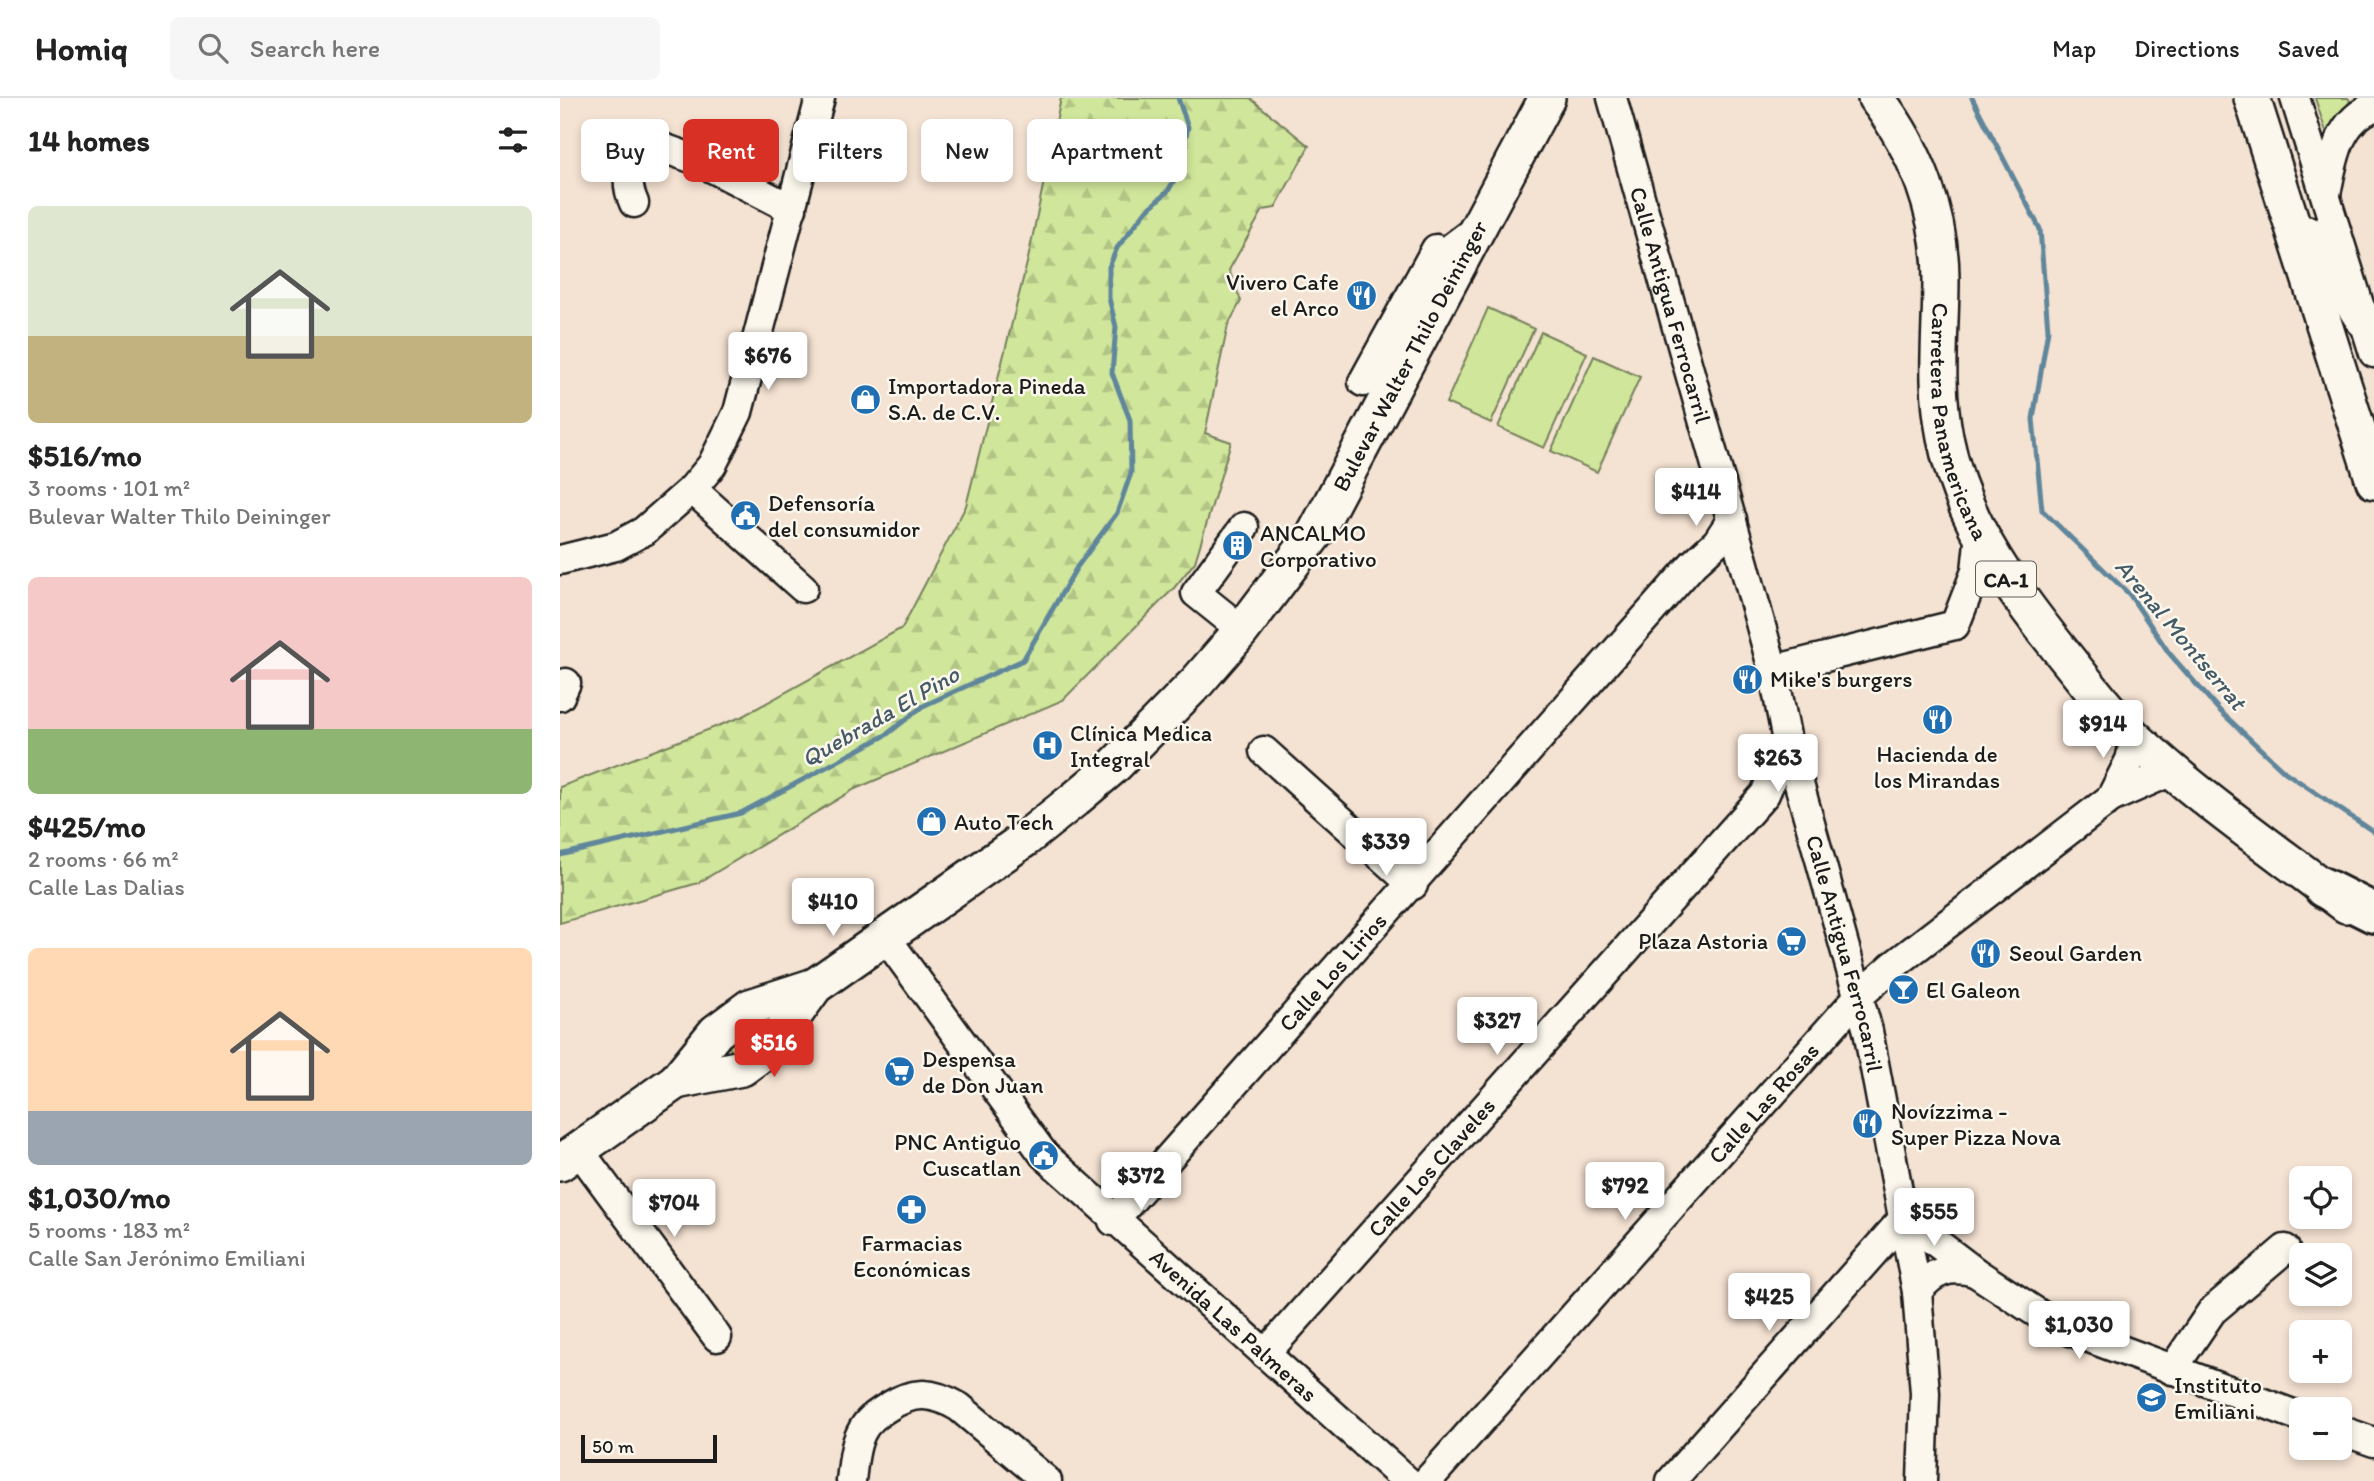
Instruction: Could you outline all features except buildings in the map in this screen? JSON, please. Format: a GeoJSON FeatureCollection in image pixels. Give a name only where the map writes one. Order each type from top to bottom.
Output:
{"type":"FeatureCollection","features":[{"type":"Feature","properties":{"kind":"highway"},"geometry":{"type":"LineString","coordinates":[[2324,888],[2374,913]]}},
{"type":"Feature","properties":{"kind":"main road"},"geometry":{"type":"LineString","coordinates":[[2252,98],[2374,481]]}},
{"type":"Feature","properties":{"kind":"main road","name":"Bulevar Walter Thilo Deininger"},"geometry":{"type":"LineString","coordinates":[[689,1085],[716,1032],[750,1007],[815,986],[884,935],[1025,839],[1075,799],[1162,717],[1242,630],[1316,532],[1524,145],[1543,99]]}},
{"type":"Feature","properties":{"kind":"main road","name":"Carretera Panamericana"},"geometry":{"type":"LineString","coordinates":[[1880,102],[1923,181],[1939,239],[1941,278],[1937,385],[1946,440],[1964,499],[2004,576],[2029,612],[2135,739],[2172,771],[2374,927]]}},
{"type":"Feature","properties":{"kind":"main road"},"geometry":{"type":"LineString","coordinates":[[2288,213],[2306,232],[2363,319]]}},
{"type":"Feature","properties":{"kind":"main road","name":"Bulevar Walter Thilo Deininger"},"geometry":{"type":"LineString","coordinates":[[569,1156],[689,1085],[780,1055],[815,986]]}},
{"type":"Feature","properties":{"kind":"main road"},"geometry":{"type":"LineString","coordinates":[[750,1007],[768,1023],[780,1055]]}},
{"type":"Feature","properties":{"kind":"main road"},"geometry":{"type":"LineString","coordinates":[[716,1032],[715,1044],[720,1056],[729,1065],[742,1068]]}},
{"type":"Feature","properties":{"kind":"street"},"geometry":{"type":"LineString","coordinates":[[560,560],[616,546],[645,531],[692,489],[712,465],[738,412],[820,98]]}},
{"type":"Feature","properties":{"kind":"street"},"geometry":{"type":"LineString","coordinates":[[2295,98],[2374,354]]}},
{"type":"Feature","properties":{"kind":"street"},"geometry":{"type":"LineString","coordinates":[[2368,98],[2374,100]]}},
{"type":"Feature","properties":{"kind":"street","name":"Calle Antigua Ferrocarril"},"geometry":{"type":"LineString","coordinates":[[1611,103],[1732,519],[1773,670],[1787,741],[1859,996],[1917,1292],[1925,1393],[1919,1477]]}},
{"type":"Feature","properties":{"kind":"street"},"geometry":{"type":"LineString","coordinates":[[2326,197],[2334,155],[2347,126],[2359,112],[2374,107]]}},
{"type":"Feature","properties":{"kind":"street"},"geometry":{"type":"LineString","coordinates":[[634,203],[627,183],[629,170],[638,154],[663,148],[697,160],[792,209]]}},
{"type":"Feature","properties":{"kind":"street"},"geometry":{"type":"LineString","coordinates":[[1363,382],[1436,249],[1443,254],[1480,226]]}},
{"type":"Feature","properties":{"kind":"street"},"geometry":{"type":"LineString","coordinates":[[692,489],[803,588]]}},
{"type":"Feature","properties":{"kind":"street","name":"Calle Los Lirios"},"geometry":{"type":"LineString","coordinates":[[1114,1221],[1413,885],[1693,564],[1717,542],[1732,519]]}},
{"type":"Feature","properties":{"kind":"street"},"geometry":{"type":"LineString","coordinates":[[1242,630],[1196,593],[1244,527]]}},
{"type":"Feature","properties":{"kind":"street"},"geometry":{"type":"LineString","coordinates":[[1773,670],[1955,625],[1976,571],[1980,533]]}},
{"type":"Feature","properties":{"kind":"street"},"geometry":{"type":"LineString","coordinates":[[1693,564],[1718,561],[1744,564]]}},
{"type":"Feature","properties":{"kind":"street","name":"Calle Las Rosas"},"geometry":{"type":"LineString","coordinates":[[2111,798],[2130,760],[2135,739]]}},
{"type":"Feature","properties":{"kind":"street","name":"Calle Los Claveles"},"geometry":{"type":"LineString","coordinates":[[1265,1354],[1765,794],[1787,741]]}},
{"type":"Feature","properties":{"kind":"street"},"geometry":{"type":"LineString","coordinates":[[1264,751],[1413,885]]}},
{"type":"Feature","properties":{"kind":"street","name":"Calle Las Rosas"},"geometry":{"type":"LineString","coordinates":[[1427,1481],[1859,996],[1894,965],[2111,798],[2172,771]]}},
{"type":"Feature","properties":{"kind":"street"},"geometry":{"type":"LineString","coordinates":[[1765,794],[1803,792]]}},
{"type":"Feature","properties":{"kind":"street","name":"Avenida Las Palmeras"},"geometry":{"type":"LineString","coordinates":[[884,935],[1044,1155],[1114,1221],[1407,1481]]}},
{"type":"Feature","properties":{"kind":"street"},"geometry":{"type":"LineString","coordinates":[[569,1156],[717,1337]]}},
{"type":"Feature","properties":{"kind":"street"},"geometry":{"type":"LineString","coordinates":[[1671,1481],[1904,1217],[1975,1272],[2057,1326],[2289,1413]]}},
{"type":"Feature","properties":{"kind":"street"},"geometry":{"type":"LineString","coordinates":[[2172,1370],[2212,1311],[2285,1249]]}},
{"type":"Feature","properties":{"kind":"street"},"geometry":{"type":"LineString","coordinates":[[1917,1292],[1934,1274],[1947,1269],[1975,1272]]}},
{"type":"Feature","properties":{"kind":"street"},"geometry":{"type":"LineString","coordinates":[[851,1481],[856,1444],[867,1423],[904,1397],[919,1393],[943,1398],[959,1407],[1047,1481]]}},
{"type":"Feature","properties":{"kind":"street"},"geometry":{"type":"LineString","coordinates":[[2352,1435],[2374,1443]]}},
{"type":"Feature","properties":{"kind":"green space"},"geometry":{"type":"Polygon","coordinates":[[[1061,98],[1250,98],[1309,146],[1275,208],[1263,210],[1229,270],[1241,301],[1228,325],[1205,433],[1231,442],[1195,562],[1174,588],[1063,700],[855,789],[698,883],[560,923],[560,787],[741,717],[902,628],[966,506],[1028,259],[1044,182],[1187,182],[1187,119],[1057,119],[1061,98]]]}},
{"type":"Feature","properties":{"kind":"green space"},"geometry":{"type":"Polygon","coordinates":[[[2315,98],[2348,98],[2350,101],[2328,138],[2315,98]]]}},
{"type":"Feature","properties":{"kind":"green space"},"geometry":{"type":"Polygon","coordinates":[[[1488,308],[1534,329],[1491,423],[1446,403],[1488,308]]]}},
{"type":"Feature","properties":{"kind":"green space"},"geometry":{"type":"Polygon","coordinates":[[[1541,332],[1587,353],[1544,448],[1498,427],[1541,332]]]}},
{"type":"Feature","properties":{"kind":"green space"},"geometry":{"type":"Polygon","coordinates":[[[1594,356],[1640,377],[1597,472],[1551,451],[1594,356]]]}},
{"type":"Feature","properties":{"kind":"green space"},"geometry":{"type":"Polygon","coordinates":[[[755,1025],[761,1035],[733,1053],[726,1043],[755,1025]]]}},
{"type":"Feature","properties":{"kind":"waterway","name":"Quebrada El Pino"},"geometry":{"type":"LineString","coordinates":[[560,855],[741,813],[886,735],[923,706],[1023,660],[1077,567],[1117,513],[1131,473],[1130,420],[1112,373],[1116,327],[1109,298],[1109,267],[1117,248],[1146,211],[1168,191],[1178,173],[1188,127],[1178,98]]}},
{"type":"Feature","properties":{"kind":"waterway","name":"Arenal Montserrat"},"geometry":{"type":"LineString","coordinates":[[1972,98],[2040,229],[2048,330],[2033,419],[2042,510],[2130,595],[2169,653],[2219,710],[2285,772],[2374,832]]}},
{"type":"Feature","properties":{"kind":"place","name":"Vivero Cafe el Arco"},"geometry":{"type":"Point","coordinates":[1362,295]}},
{"type":"Feature","properties":{"kind":"place","name":"Importadora Pineda S.A. de C.V."},"geometry":{"type":"Point","coordinates":[865,399]}},
{"type":"Feature","properties":{"kind":"place","name":"Defensoría del consumidor"},"geometry":{"type":"Point","coordinates":[745,516]}},
{"type":"Feature","properties":{"kind":"place","name":"ANCALMO Corporativo"},"geometry":{"type":"Point","coordinates":[1237,546]}},
{"type":"Feature","properties":{"kind":"place","name":"Mike's burgers"},"geometry":{"type":"Point","coordinates":[1747,679]}},
{"type":"Feature","properties":{"kind":"place","name":"Hacienda de los Mirandas"},"geometry":{"type":"Point","coordinates":[1937,720]}},
{"type":"Feature","properties":{"kind":"place","name":"Clínica Medica Integral"},"geometry":{"type":"Point","coordinates":[1047,746]}},
{"type":"Feature","properties":{"kind":"place","name":"Auto Tech"},"geometry":{"type":"Point","coordinates":[931,822]}},
{"type":"Feature","properties":{"kind":"place","name":"Plaza Astoria"},"geometry":{"type":"Point","coordinates":[1791,941]}},
{"type":"Feature","properties":{"kind":"place","name":"Seoul Garden"},"geometry":{"type":"Point","coordinates":[1986,953]}},
{"type":"Feature","properties":{"kind":"place","name":"El Galeon"},"geometry":{"type":"Point","coordinates":[1903,990]}},
{"type":"Feature","properties":{"kind":"place","name":"Despensa de Don Juan"},"geometry":{"type":"Point","coordinates":[899,1072]}},
{"type":"Feature","properties":{"kind":"place","name":"Novízzima - Super Pizza Nova"},"geometry":{"type":"Point","coordinates":[1868,1124]}},
{"type":"Feature","properties":{"kind":"place","name":"PNC Antiguo Cuscatlan"},"geometry":{"type":"Point","coordinates":[1044,1155]}},
{"type":"Feature","properties":{"kind":"place","name":"Farmacias Económicas"},"geometry":{"type":"Point","coordinates":[912,1209]}},
{"type":"Feature","properties":{"kind":"place","name":"Instituto Emiliani"},"geometry":{"type":"Point","coordinates":[2151,1398]}}]}
